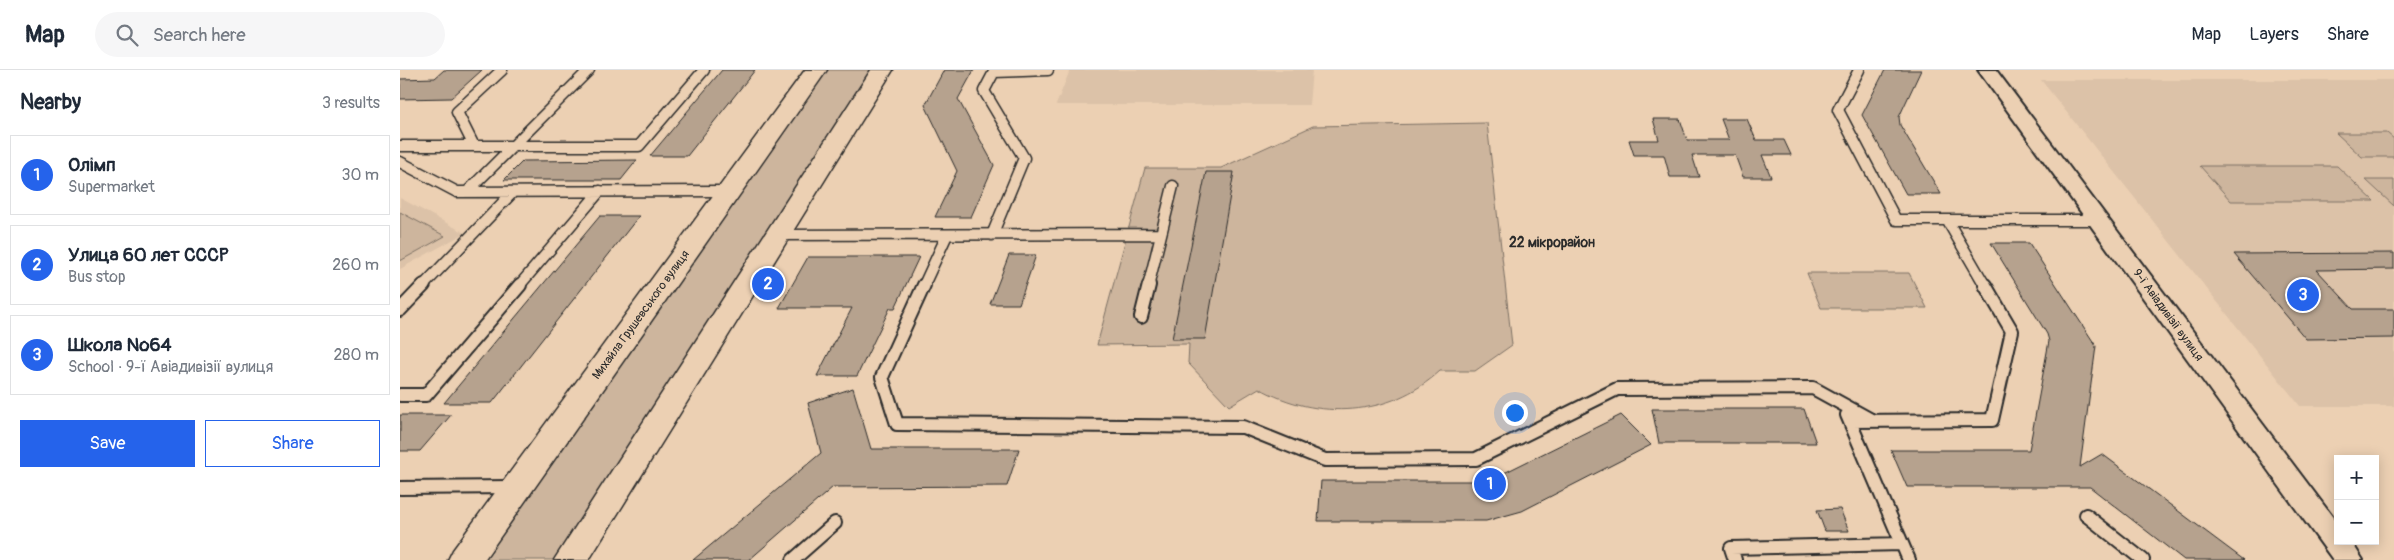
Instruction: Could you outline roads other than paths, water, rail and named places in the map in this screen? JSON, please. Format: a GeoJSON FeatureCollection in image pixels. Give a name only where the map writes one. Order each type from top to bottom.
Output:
{"type":"FeatureCollection","features":[{"type":"Feature","properties":{"kind":"street","name":"Михайла Грушевського вулиця"},"geometry":{"type":"LineString","coordinates":[[465,560],[816,70]]}},
{"type":"Feature","properties":{"kind":"street"},"geometry":{"type":"LineString","coordinates":[[571,560],[882,70]]}},
{"type":"Feature","properties":{"kind":"street","name":"9-ї Авіадивізії вулиця"},"geometry":{"type":"LineString","coordinates":[[1987,70],[2350,560]]}},
{"type":"Feature","properties":{"kind":"lane"},"geometry":{"type":"LineString","coordinates":[[474,146],[457,112],[502,70]]}},
{"type":"Feature","properties":{"kind":"lane"},"geometry":{"type":"LineString","coordinates":[[467,192],[589,70]]}},
{"type":"Feature","properties":{"kind":"lane"},"geometry":{"type":"LineString","coordinates":[[400,146],[639,146],[704,70]]}},
{"type":"Feature","properties":{"kind":"lane"},"geometry":{"type":"LineString","coordinates":[[992,234],[1024,158],[984,91],[994,72],[1048,70]]}},
{"type":"Feature","properties":{"kind":"lane"},"geometry":{"type":"LineString","coordinates":[[1859,70],[1838,110],[1896,220],[2098,220]]}},
{"type":"Feature","properties":{"kind":"lane"},"geometry":{"type":"LineString","coordinates":[[400,162],[457,192],[729,191]]}},
{"type":"Feature","properties":{"kind":"lane"},"geometry":{"type":"LineString","coordinates":[[1141,317],[1173,186]]}},
{"type":"Feature","properties":{"kind":"lane"},"geometry":{"type":"LineString","coordinates":[[400,395],[426,395],[600,191]]}},
{"type":"Feature","properties":{"kind":"lane"},"geometry":{"type":"LineString","coordinates":[[400,310],[513,192]]}},
{"type":"Feature","properties":{"kind":"lane"},"geometry":{"type":"LineString","coordinates":[[1850,421],[1992,420],[2012,331],[1947,220]]}},
{"type":"Feature","properties":{"kind":"lane"},"geometry":{"type":"LineString","coordinates":[[777,235],[1161,234]]}},
{"type":"Feature","properties":{"kind":"lane"},"geometry":{"type":"LineString","coordinates":[[947,235],[882,377],[897,424],[1243,427],[1325,460],[1476,459],[1617,389],[1813,388],[1873,421]]}},
{"type":"Feature","properties":{"kind":"lane"},"geometry":{"type":"LineString","coordinates":[[1842,404],[1909,560]]}},
{"type":"Feature","properties":{"kind":"lane"},"geometry":{"type":"LineString","coordinates":[[400,488],[517,487]]}},
{"type":"Feature","properties":{"kind":"lane"},"geometry":{"type":"LineString","coordinates":[[2086,515],[2143,560]]}},
{"type":"Feature","properties":{"kind":"lane"},"geometry":{"type":"LineString","coordinates":[[793,560],[835,523]]}},
{"type":"Feature","properties":{"kind":"lane"},"geometry":{"type":"LineString","coordinates":[[1735,560],[1731,548],[1902,544]]}},
{"type":"Feature","properties":{"kind":"place","name":"Улица 60 лет СССР"},"geometry":{"type":"Point","coordinates":[768,284]}},
{"type":"Feature","properties":{"kind":"place","name":"Школа №64"},"geometry":{"type":"Point","coordinates":[2303,295]}},
{"type":"Feature","properties":{"kind":"place","name":"Олімп"},"geometry":{"type":"Point","coordinates":[1490,484]}},
{"type":"Feature","properties":{"kind":"district","name":"22 мікрорайон"},"geometry":{"type":"Point","coordinates":[1552,242]}}]}
